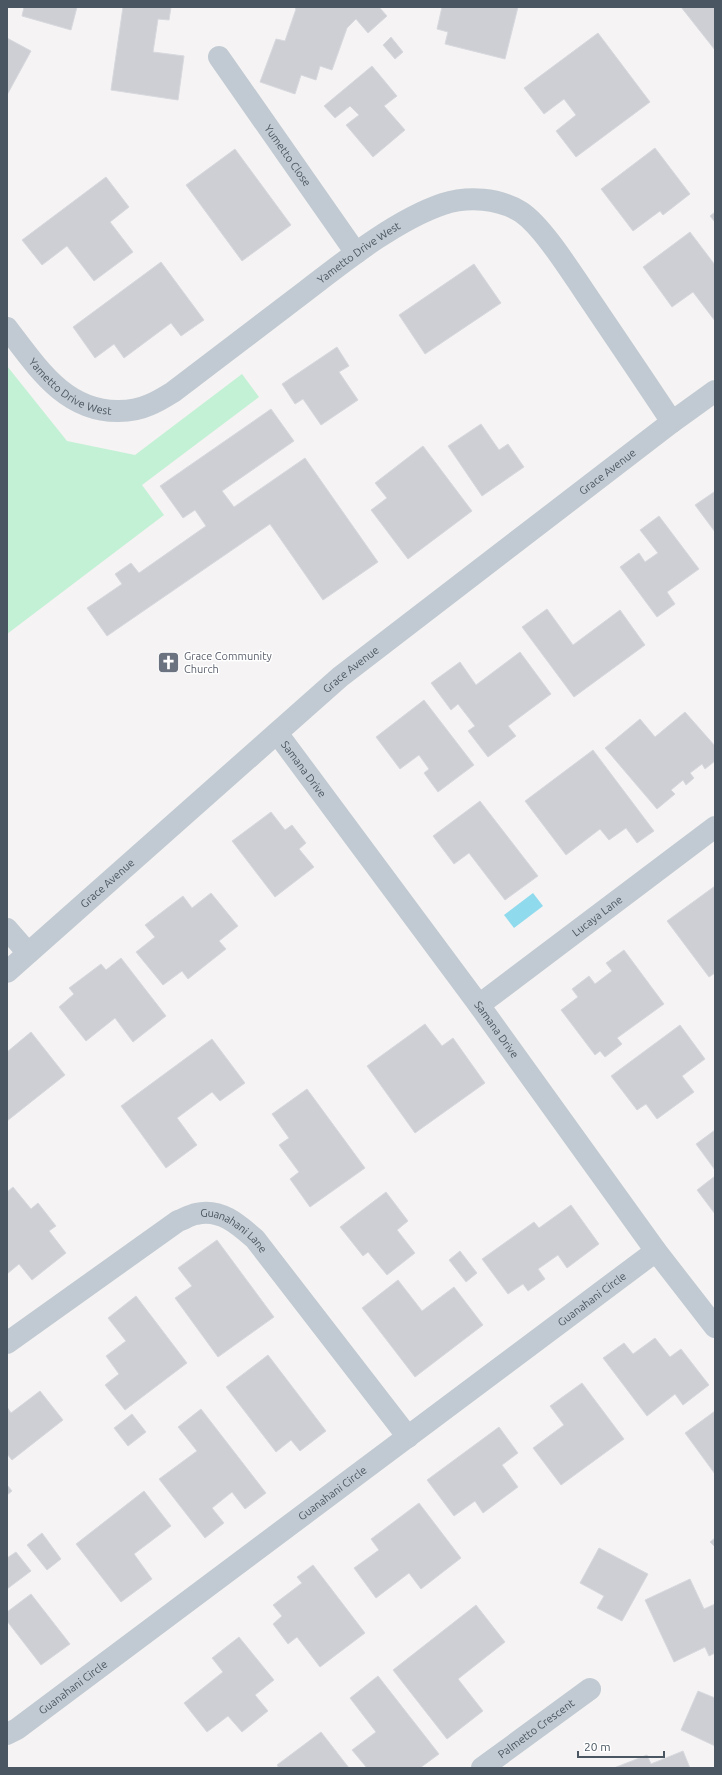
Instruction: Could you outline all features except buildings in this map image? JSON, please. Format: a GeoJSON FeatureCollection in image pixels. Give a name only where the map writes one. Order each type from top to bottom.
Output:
{"type":"FeatureCollection","features":[{"type":"Feature","properties":{"kind":"street","name":"Yumetto Close"},"geometry":{"type":"LineString","coordinates":[[219,57],[356,253]]}},
{"type":"Feature","properties":{"kind":"street","name":"Yametto Drive West"},"geometry":{"type":"LineString","coordinates":[[7,328],[47,378],[68,397],[88,407],[108,411],[130,411],[149,405],[173,392],[356,253],[404,223],[425,211],[444,204],[475,200],[492,201],[522,213],[534,224],[560,256],[672,422]]}},
{"type":"Feature","properties":{"kind":"street","name":"Grace Avenue"},"geometry":{"type":"LineString","coordinates":[[7,972],[340,677],[672,422],[715,391]]}},
{"type":"Feature","properties":{"kind":"street","name":"Samana Drive"},"geometry":{"type":"LineString","coordinates":[[277,733],[479,1004],[656,1251],[715,1327]]}},
{"type":"Feature","properties":{"kind":"street","name":"Lucaya Lane"},"geometry":{"type":"LineString","coordinates":[[479,1004],[715,826]]}},
{"type":"Feature","properties":{"kind":"street"},"geometry":{"type":"LineString","coordinates":[[7,929],[28,953]]}},
{"type":"Feature","properties":{"kind":"street","name":"Guanahani Lane"},"geometry":{"type":"LineString","coordinates":[[7,1343],[178,1221],[196,1214],[217,1213],[237,1223],[255,1239],[408,1437]]}},
{"type":"Feature","properties":{"kind":"street","name":"Guanahani Circle"},"geometry":{"type":"LineString","coordinates":[[7,1734],[16,1729],[656,1251]]}},
{"type":"Feature","properties":{"kind":"street","name":"Palmetto Crescent"},"geometry":{"type":"LineString","coordinates":[[482,1768],[590,1689]]}},
{"type":"Feature","properties":{"kind":"green space"},"geometry":{"type":"Polygon","coordinates":[[[7,366],[67,441],[135,455],[242,374],[259,397],[142,485],[164,515],[7,634],[7,366]]]}},
{"type":"Feature","properties":{"kind":"water"},"geometry":{"type":"Polygon","coordinates":[[[533,893],[543,906],[514,928],[504,915],[533,893]]]}},
{"type":"Feature","properties":{"kind":"place","name":"Grace Community Church"},"geometry":{"type":"Point","coordinates":[168,662]}}]}
